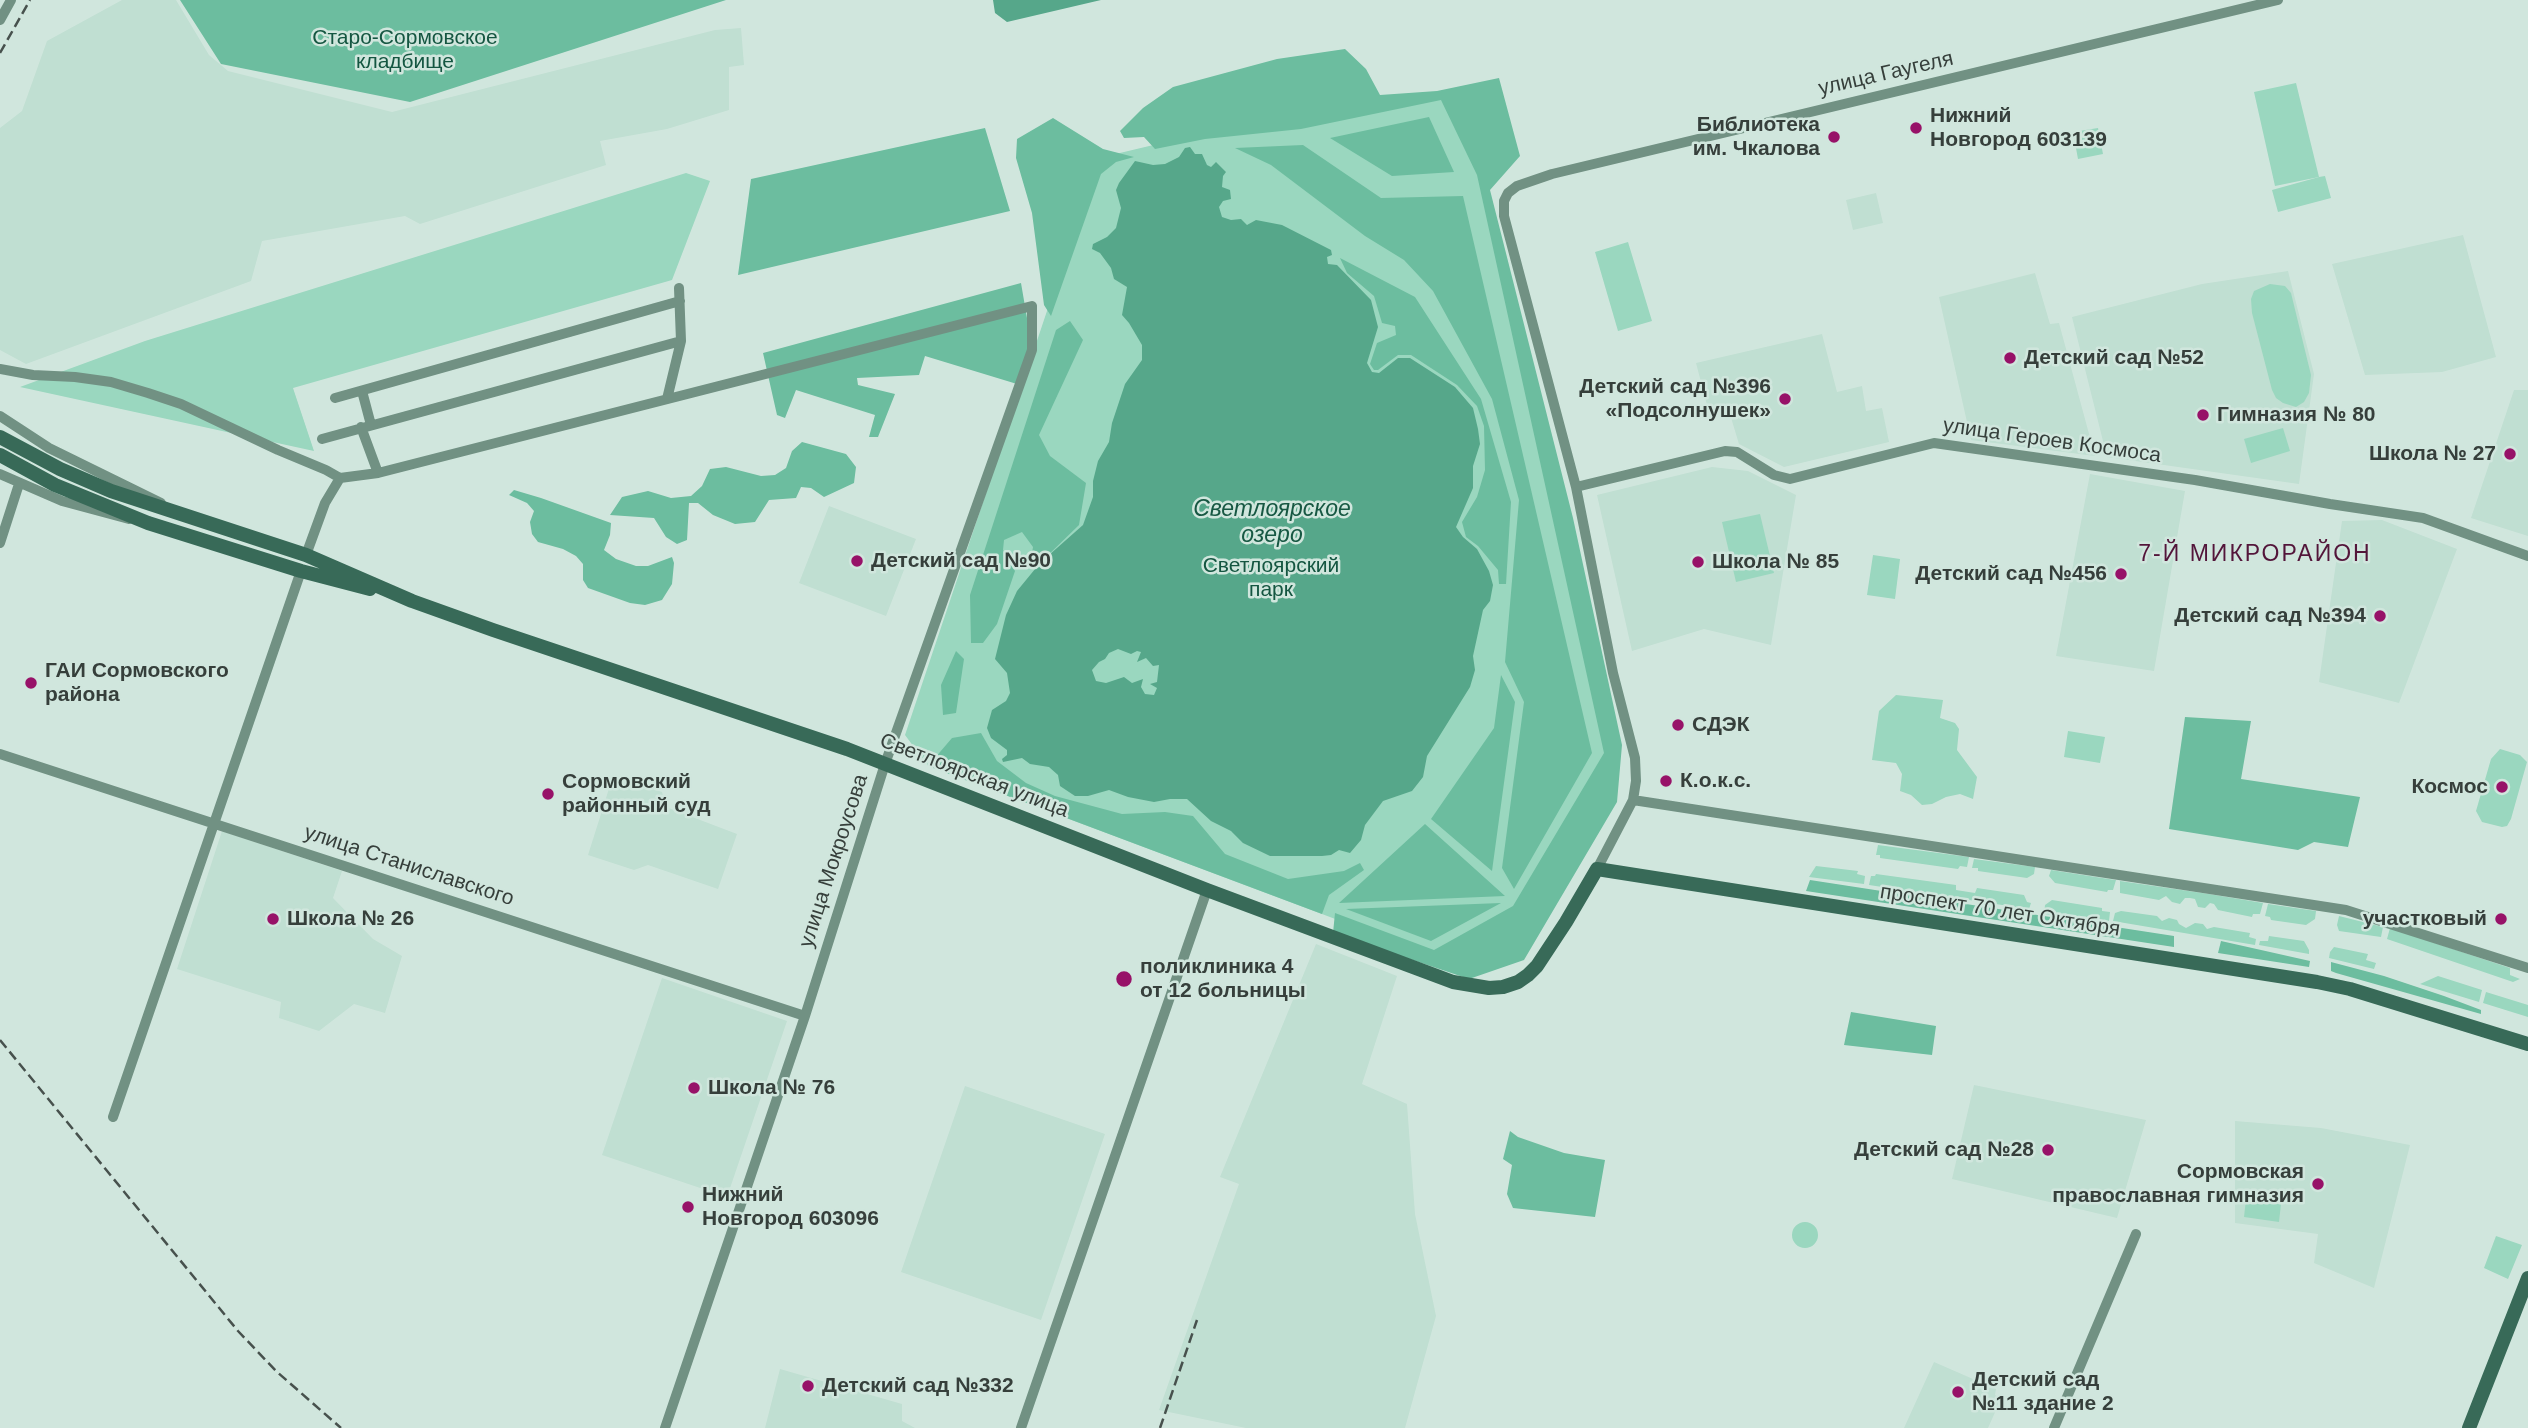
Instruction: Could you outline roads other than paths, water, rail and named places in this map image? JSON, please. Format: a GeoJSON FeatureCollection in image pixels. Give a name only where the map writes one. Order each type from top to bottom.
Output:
{"type":"FeatureCollection","features":[{"type":"Feature","properties":{"kind":"main road"},"geometry":{"type":"LineString","coordinates":[[0,437],[60,469],[111,491],[306,555],[412,601]]}},
{"type":"Feature","properties":{"kind":"main road"},"geometry":{"type":"LineString","coordinates":[[0,455],[55,485],[148,523],[301,571],[412,601]]}},
{"type":"Feature","properties":{"kind":"main road"},"geometry":{"type":"LineString","coordinates":[[301,571],[306,555]]}},
{"type":"Feature","properties":{"kind":"main road","name":"Светлоярская улица"},"geometry":{"type":"LineString","coordinates":[[412,601],[885,764],[1207,890],[1453,982],[1489,988],[1518,982],[1537,966],[1597,869]]}},
{"type":"Feature","properties":{"kind":"main road","name":"проспект 70 лет Октября"},"geometry":{"type":"LineString","coordinates":[[1597,869],[2317,982],[2350,989],[2528,1044]]}},
{"type":"Feature","properties":{"kind":"main road"},"geometry":{"type":"LineString","coordinates":[[2469,1428],[2528,1278]]}},
{"type":"Feature","properties":{"kind":"street"},"geometry":{"type":"LineString","coordinates":[[0,20],[11,0]]}},
{"type":"Feature","properties":{"kind":"street","name":"улица Гаугеля"},"geometry":{"type":"LineString","coordinates":[[1576,487],[1504,216],[1504,201],[1508,193],[1517,186],[1552,174],[2278,0]]}},
{"type":"Feature","properties":{"kind":"street"},"geometry":{"type":"LineString","coordinates":[[0,369],[33,376],[75,377],[111,382],[148,393],[181,404],[340,478],[378,473],[667,399],[681,341],[679,288]]}},
{"type":"Feature","properties":{"kind":"street"},"geometry":{"type":"LineString","coordinates":[[335,398],[680,302]]}},
{"type":"Feature","properties":{"kind":"street","name":"улица Мокроусова"},"geometry":{"type":"LineString","coordinates":[[665,1428],[805,1016],[885,764],[1032,350],[1032,306],[667,399]]}},
{"type":"Feature","properties":{"kind":"street"},"geometry":{"type":"LineString","coordinates":[[322,439],[681,341]]}},
{"type":"Feature","properties":{"kind":"street"},"geometry":{"type":"LineString","coordinates":[[362,391],[366,426],[378,473]]}},
{"type":"Feature","properties":{"kind":"street"},"geometry":{"type":"LineString","coordinates":[[0,416],[48,448],[146,494],[172,510]]}},
{"type":"Feature","properties":{"kind":"street","name":"улица Героев Космоса"},"geometry":{"type":"LineString","coordinates":[[1576,487],[1725,451],[1737,452],[1774,475],[1790,479],[1934,443],[2195,480],[2330,505],[2423,518],[2528,556]]}},
{"type":"Feature","properties":{"kind":"street"},"geometry":{"type":"LineString","coordinates":[[0,474],[19,484],[114,517],[148,523]]}},
{"type":"Feature","properties":{"kind":"street"},"geometry":{"type":"LineString","coordinates":[[306,555],[325,503],[340,478]]}},
{"type":"Feature","properties":{"kind":"street"},"geometry":{"type":"LineString","coordinates":[[0,543],[19,484]]}},
{"type":"Feature","properties":{"kind":"street"},"geometry":{"type":"LineString","coordinates":[[1576,487],[1613,673],[1634,758],[1636,781],[1633,800],[1597,869]]}},
{"type":"Feature","properties":{"kind":"street"},"geometry":{"type":"LineString","coordinates":[[113,1117],[301,571]]}},
{"type":"Feature","properties":{"kind":"street","name":"улица Станиславского"},"geometry":{"type":"LineString","coordinates":[[0,754],[805,1016]]}},
{"type":"Feature","properties":{"kind":"street"},"geometry":{"type":"LineString","coordinates":[[1633,800],[2346,910],[2528,968]]}},
{"type":"Feature","properties":{"kind":"street"},"geometry":{"type":"LineString","coordinates":[[1021,1428],[1207,890]]}},
{"type":"Feature","properties":{"kind":"street"},"geometry":{"type":"LineString","coordinates":[[2054,1428],[2136,1234]]}},
{"type":"Feature","properties":{"kind":"water"},"geometry":{"type":"Polygon","coordinates":[[[993,0],[1101,0],[1007,22],[995,13],[993,0]]]}},
{"type":"Feature","properties":{"kind":"water","name":"Светлоярское озеро"},"geometry":{"type":"Polygon","coordinates":[[[1190,147],[1195,154],[1202,154],[1207,165],[1211,167],[1216,162],[1226,172],[1222,187],[1230,190],[1231,199],[1223,201],[1219,207],[1222,217],[1241,219],[1247,225],[1256,220],[1282,225],[1331,250],[1332,255],[1327,257],[1328,264],[1337,265],[1371,300],[1378,327],[1367,363],[1372,372],[1379,373],[1398,358],[1410,358],[1455,387],[1473,408],[1478,429],[1480,444],[1473,466],[1473,488],[1456,527],[1477,549],[1493,585],[1490,601],[1483,610],[1473,656],[1475,670],[1470,687],[1427,756],[1423,777],[1412,791],[1383,801],[1365,825],[1361,840],[1350,853],[1339,850],[1322,856],[1270,856],[1243,843],[1231,831],[1211,821],[1187,799],[1154,802],[1109,790],[1088,796],[1075,796],[1060,786],[1058,775],[1049,767],[1030,764],[1022,758],[1003,762],[1007,750],[991,738],[987,728],[992,710],[1006,701],[1010,693],[1007,673],[995,659],[1006,615],[1017,591],[1040,563],[1083,525],[1093,497],[1093,481],[1098,461],[1109,442],[1112,423],[1125,384],[1142,360],[1142,345],[1122,315],[1127,287],[1114,279],[1111,268],[1100,253],[1092,249],[1093,244],[1107,237],[1116,228],[1121,208],[1116,190],[1135,161],[1153,165],[1165,164],[1179,157],[1185,148],[1190,147]],[[1118,649],[1109,653],[1092,670],[1096,681],[1106,683],[1124,677],[1132,683],[1143,679],[1141,687],[1145,694],[1154,695],[1157,688],[1150,684],[1157,682],[1159,665],[1153,666],[1146,658],[1137,662],[1141,652],[1131,654],[1118,649]]]}},
{"type":"Feature","properties":{"kind":"railway"},"geometry":{"type":"LineString","coordinates":[[0,53],[30,0]]}},
{"type":"Feature","properties":{"kind":"railway"},"geometry":{"type":"LineString","coordinates":[[0,1040],[238,1331],[276,1371],[341,1428]]}},
{"type":"Feature","properties":{"kind":"railway"},"geometry":{"type":"LineString","coordinates":[[1160,1428],[1197,1320]]}},
{"type":"Feature","properties":{"kind":"place","name":"Нижний Новгород 603139"},"geometry":{"type":"Point","coordinates":[1916,128]}},
{"type":"Feature","properties":{"kind":"place","name":"Библиотека им. Чкалова"},"geometry":{"type":"Point","coordinates":[1834,137]}},
{"type":"Feature","properties":{"kind":"place","name":"Детский сад №52"},"geometry":{"type":"Point","coordinates":[2010,358]}},
{"type":"Feature","properties":{"kind":"place","name":"Детский сад №396 «Подсолнушек»"},"geometry":{"type":"Point","coordinates":[1785,399]}},
{"type":"Feature","properties":{"kind":"place","name":"Гимназия № 80"},"geometry":{"type":"Point","coordinates":[2203,415]}},
{"type":"Feature","properties":{"kind":"place","name":"Школа № 27"},"geometry":{"type":"Point","coordinates":[2510,454]}},
{"type":"Feature","properties":{"kind":"place","name":"Детский сад №90"},"geometry":{"type":"Point","coordinates":[857,561]}},
{"type":"Feature","properties":{"kind":"place","name":"Школа № 85"},"geometry":{"type":"Point","coordinates":[1698,562]}},
{"type":"Feature","properties":{"kind":"place","name":"Детский сад №456"},"geometry":{"type":"Point","coordinates":[2121,574]}},
{"type":"Feature","properties":{"kind":"place","name":"Детский сад №394"},"geometry":{"type":"Point","coordinates":[2380,616]}},
{"type":"Feature","properties":{"kind":"place","name":"ГАИ Сормовского района"},"geometry":{"type":"Point","coordinates":[31,683]}},
{"type":"Feature","properties":{"kind":"place","name":"СДЭК"},"geometry":{"type":"Point","coordinates":[1678,725]}},
{"type":"Feature","properties":{"kind":"place","name":"К.о.к.с."},"geometry":{"type":"Point","coordinates":[1666,781]}},
{"type":"Feature","properties":{"kind":"place","name":"Космос"},"geometry":{"type":"Point","coordinates":[2502,787]}},
{"type":"Feature","properties":{"kind":"place","name":"Сормовский районный суд"},"geometry":{"type":"Point","coordinates":[548,794]}},
{"type":"Feature","properties":{"kind":"place","name":"Школа № 26"},"geometry":{"type":"Point","coordinates":[273,919]}},
{"type":"Feature","properties":{"kind":"place","name":"участковый"},"geometry":{"type":"Point","coordinates":[2501,919]}},
{"type":"Feature","properties":{"kind":"place","name":"поликлиника 4 от 12 больницы"},"geometry":{"type":"Point","coordinates":[1124,979]}},
{"type":"Feature","properties":{"kind":"place","name":"Школа № 76"},"geometry":{"type":"Point","coordinates":[694,1088]}},
{"type":"Feature","properties":{"kind":"place","name":"Детский сад №28"},"geometry":{"type":"Point","coordinates":[2048,1150]}},
{"type":"Feature","properties":{"kind":"place","name":"Сормовская православная гимназия"},"geometry":{"type":"Point","coordinates":[2318,1184]}},
{"type":"Feature","properties":{"kind":"place","name":"Нижний Новгород 603096"},"geometry":{"type":"Point","coordinates":[688,1207]}},
{"type":"Feature","properties":{"kind":"place","name":"Детский сад №332"},"geometry":{"type":"Point","coordinates":[808,1386]}},
{"type":"Feature","properties":{"kind":"place","name":"Детский сад №11 здание 2"},"geometry":{"type":"Point","coordinates":[1958,1392]}},
{"type":"Feature","properties":{"kind":"district","name":"7-Й МИКРОРАЙОН"},"geometry":{"type":"Point","coordinates":[2255,555]}},
{"type":"Feature","properties":{"kind":"park label","name":"Старо-Сормовское кладбище"},"geometry":{"type":"Point","coordinates":[405,50]}},
{"type":"Feature","properties":{"kind":"park label","name":"Светлоярский парк"},"geometry":{"type":"Point","coordinates":[1271,578]}}]}
